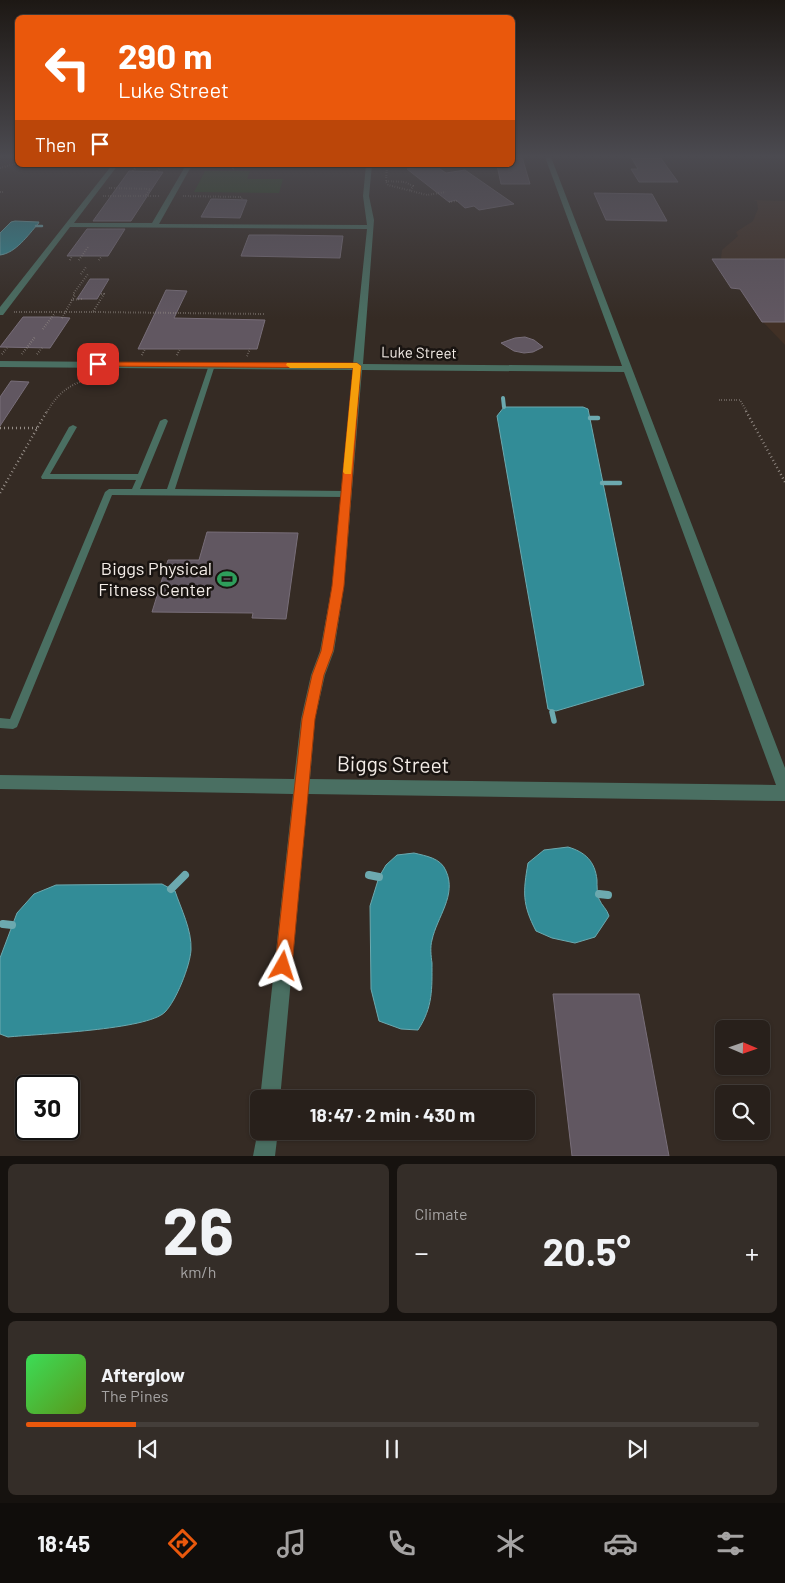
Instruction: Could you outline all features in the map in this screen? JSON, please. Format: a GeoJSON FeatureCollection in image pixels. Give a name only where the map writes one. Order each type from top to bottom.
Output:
{"type":"FeatureCollection","features":[{"type":"Feature","properties":{"kind":"street"},"geometry":{"type":"LineString","coordinates":[[0,312],[79,211]]}},
{"type":"Feature","properties":{"kind":"street"},"geometry":{"type":"LineString","coordinates":[[154,226],[163,211]]}},
{"type":"Feature","properties":{"kind":"street"},"geometry":{"type":"LineString","coordinates":[[271,1090],[308,719],[334,618],[371,220],[369,211]]}},
{"type":"Feature","properties":{"kind":"street"},"geometry":{"type":"LineString","coordinates":[[568,211],[785,791]]}},
{"type":"Feature","properties":{"kind":"street"},"geometry":{"type":"LineString","coordinates":[[68,225],[370,227]]}},
{"type":"Feature","properties":{"kind":"street","name":"Luke Street"},"geometry":{"type":"LineString","coordinates":[[0,364],[628,369]]}},
{"type":"Feature","properties":{"kind":"street","name":"Biggs Street"},"geometry":{"type":"LineString","coordinates":[[0,782],[785,791]]}},
{"type":"Feature","properties":{"kind":"street"},"geometry":{"type":"LineString","coordinates":[[264,1156],[266,1140]]}},
{"type":"Feature","properties":{"kind":"lane"},"geometry":{"type":"LineString","coordinates":[[170,492],[212,365]]}},
{"type":"Feature","properties":{"kind":"lane"},"geometry":{"type":"LineString","coordinates":[[135,492],[164,421]]}},
{"type":"Feature","properties":{"kind":"lane"},"geometry":{"type":"LineString","coordinates":[[73,427],[45,477],[142,477]]}},
{"type":"Feature","properties":{"kind":"lane"},"geometry":{"type":"LineString","coordinates":[[0,723],[13,724],[109,492],[346,494]]}},
{"type":"Feature","properties":{"kind":"path"},"geometry":{"type":"LineString","coordinates":[[78,260],[88,247]]}},
{"type":"Feature","properties":{"kind":"path"},"geometry":{"type":"LineString","coordinates":[[70,260],[72,256]]}},
{"type":"Feature","properties":{"kind":"path"},"geometry":{"type":"LineString","coordinates":[[99,260],[102,256]]}},
{"type":"Feature","properties":{"kind":"path"},"geometry":{"type":"LineString","coordinates":[[81,274],[86,267]]}},
{"type":"Feature","properties":{"kind":"path"},"geometry":{"type":"LineString","coordinates":[[62,318],[88,274]]}},
{"type":"Feature","properties":{"kind":"path"},"geometry":{"type":"LineString","coordinates":[[93,312],[104,294],[100,294]]}},
{"type":"Feature","properties":{"kind":"path"},"geometry":{"type":"LineString","coordinates":[[71,300],[82,299]]}},
{"type":"Feature","properties":{"kind":"path"},"geometry":{"type":"LineString","coordinates":[[0,312],[265,314]]}},
{"type":"Feature","properties":{"kind":"path"},"geometry":{"type":"LineString","coordinates":[[29,316],[33,312]]}},
{"type":"Feature","properties":{"kind":"path"},"geometry":{"type":"LineString","coordinates":[[43,329],[55,312]]}},
{"type":"Feature","properties":{"kind":"path"},"geometry":{"type":"LineString","coordinates":[[22,354],[35,337]]}},
{"type":"Feature","properties":{"kind":"path"},"geometry":{"type":"LineString","coordinates":[[0,493],[56,396],[71,385],[89,377],[98,376]]}},
{"type":"Feature","properties":{"kind":"path"},"geometry":{"type":"LineString","coordinates":[[719,400],[740,400],[785,482]]}},
{"type":"Feature","properties":{"kind":"path"},"geometry":{"type":"LineString","coordinates":[[0,428],[38,428]]}},
{"type":"Feature","properties":{"kind":"shaded area"},"geometry":{"type":"Polygon","coordinates":[[[757,211],[785,211],[785,259],[721,259],[722,250],[738,236],[736,232],[753,221],[757,211]]]}},
{"type":"Feature","properties":{"kind":"shaded area"},"geometry":{"type":"Polygon","coordinates":[[[763,322],[785,322],[785,345],[763,322]]]}},
{"type":"Feature","properties":{"kind":"water"},"geometry":{"type":"Polygon","coordinates":[[[11,222],[39,222],[16,247],[6,254],[0,255],[0,233],[11,222]]]}},
{"type":"Feature","properties":{"kind":"water"},"geometry":{"type":"Polygon","coordinates":[[[504,407],[583,407],[588,409],[644,685],[556,711],[548,709],[497,416],[504,407]]]}},
{"type":"Feature","properties":{"kind":"water"},"geometry":{"type":"Polygon","coordinates":[[[568,847],[588,858],[594,868],[598,897],[609,916],[595,937],[575,943],[552,938],[536,931],[528,913],[525,898],[528,863],[544,850],[568,847]]]}},
{"type":"Feature","properties":{"kind":"water"},"geometry":{"type":"Polygon","coordinates":[[[414,853],[433,858],[441,863],[449,880],[448,897],[431,943],[431,998],[427,1013],[418,1030],[401,1029],[379,1021],[371,989],[370,906],[379,877],[386,865],[397,855],[414,853]]]}},
{"type":"Feature","properties":{"kind":"water"},"geometry":{"type":"Polygon","coordinates":[[[162,884],[175,891],[188,927],[191,942],[190,957],[185,974],[174,1000],[165,1012],[155,1018],[116,1027],[8,1037],[0,1034],[0,958],[17,913],[34,894],[56,885],[162,884]]]}},
{"type":"Feature","properties":{"kind":"building"},"geometry":{"type":"Polygon","coordinates":[[[100,211],[138,211],[131,221],[93,221],[100,211]]]}},
{"type":"Feature","properties":{"kind":"building"},"geometry":{"type":"Polygon","coordinates":[[[204,211],[243,211],[240,218],[201,217],[204,211]]]}},
{"type":"Feature","properties":{"kind":"building"},"geometry":{"type":"Polygon","coordinates":[[[602,211],[661,211],[667,221],[606,220],[602,211]]]}},
{"type":"Feature","properties":{"kind":"building"},"geometry":{"type":"Polygon","coordinates":[[[87,229],[125,229],[108,256],[67,256],[87,229]]]}},
{"type":"Feature","properties":{"kind":"building"},"geometry":{"type":"Polygon","coordinates":[[[249,235],[343,236],[340,258],[241,256],[249,235]]]}},
{"type":"Feature","properties":{"kind":"building"},"geometry":{"type":"Polygon","coordinates":[[[712,259],[785,259],[785,322],[762,322],[740,289],[731,288],[712,259]]]}},
{"type":"Feature","properties":{"kind":"building"},"geometry":{"type":"Polygon","coordinates":[[[90,279],[109,279],[97,299],[77,299],[90,279]]]}},
{"type":"Feature","properties":{"kind":"building"},"geometry":{"type":"Polygon","coordinates":[[[166,290],[187,291],[174,318],[265,320],[257,349],[138,349],[166,290]]]}},
{"type":"Feature","properties":{"kind":"building"},"geometry":{"type":"Polygon","coordinates":[[[23,317],[70,318],[50,348],[0,347],[23,317]]]}},
{"type":"Feature","properties":{"kind":"building"},"geometry":{"type":"Polygon","coordinates":[[[525,337],[534,340],[543,347],[533,352],[524,353],[514,351],[501,343],[515,338],[525,337]]]}},
{"type":"Feature","properties":{"kind":"building"},"geometry":{"type":"Polygon","coordinates":[[[11,381],[29,382],[0,426],[0,397],[11,381]]]}},
{"type":"Feature","properties":{"kind":"building","name":"Biggs Physical Fitness Center"},"geometry":{"type":"Polygon","coordinates":[[[207,532],[298,533],[286,619],[252,618],[253,613],[152,612],[168,560],[199,560],[207,532]]]}},
{"type":"Feature","properties":{"kind":"building"},"geometry":{"type":"Polygon","coordinates":[[[553,994],[639,994],[669,1156],[572,1156],[553,994]]]}},
{"type":"Feature","properties":{"kind":"waterway"},"geometry":{"type":"LineString","coordinates":[[36,226],[42,226]]}},
{"type":"Feature","properties":{"kind":"waterway"},"geometry":{"type":"LineString","coordinates":[[503,398],[504,407]]}},
{"type":"Feature","properties":{"kind":"waterway"},"geometry":{"type":"LineString","coordinates":[[590,418],[598,418]]}},
{"type":"Feature","properties":{"kind":"waterway"},"geometry":{"type":"LineString","coordinates":[[602,483],[620,483]]}},
{"type":"Feature","properties":{"kind":"waterway"},"geometry":{"type":"LineString","coordinates":[[552,712],[554,721]]}},
{"type":"Feature","properties":{"kind":"waterway"},"geometry":{"type":"LineString","coordinates":[[171,889],[185,875]]}},
{"type":"Feature","properties":{"kind":"waterway"},"geometry":{"type":"LineString","coordinates":[[369,875],[379,877]]}},
{"type":"Feature","properties":{"kind":"waterway"},"geometry":{"type":"LineString","coordinates":[[599,894],[608,895]]}},
{"type":"Feature","properties":{"kind":"waterway"},"geometry":{"type":"LineString","coordinates":[[3,924],[12,925]]}},
{"type":"Feature","properties":{"kind":"slow traffic"},"geometry":{"type":"LineString","coordinates":[[290,365],[357,366],[348,472]]}},
{"type":"Feature","properties":{"kind":"place","name":"Biggs Physical Fitness Center"},"geometry":{"type":"Point","coordinates":[227,579]}},
{"type":"Feature","properties":{"kind":"route"},"geometry":{"type":"LineString","coordinates":[[98,364],[357,366],[338,586],[327,651],[318,675],[308,719],[283,966]]}}]}
